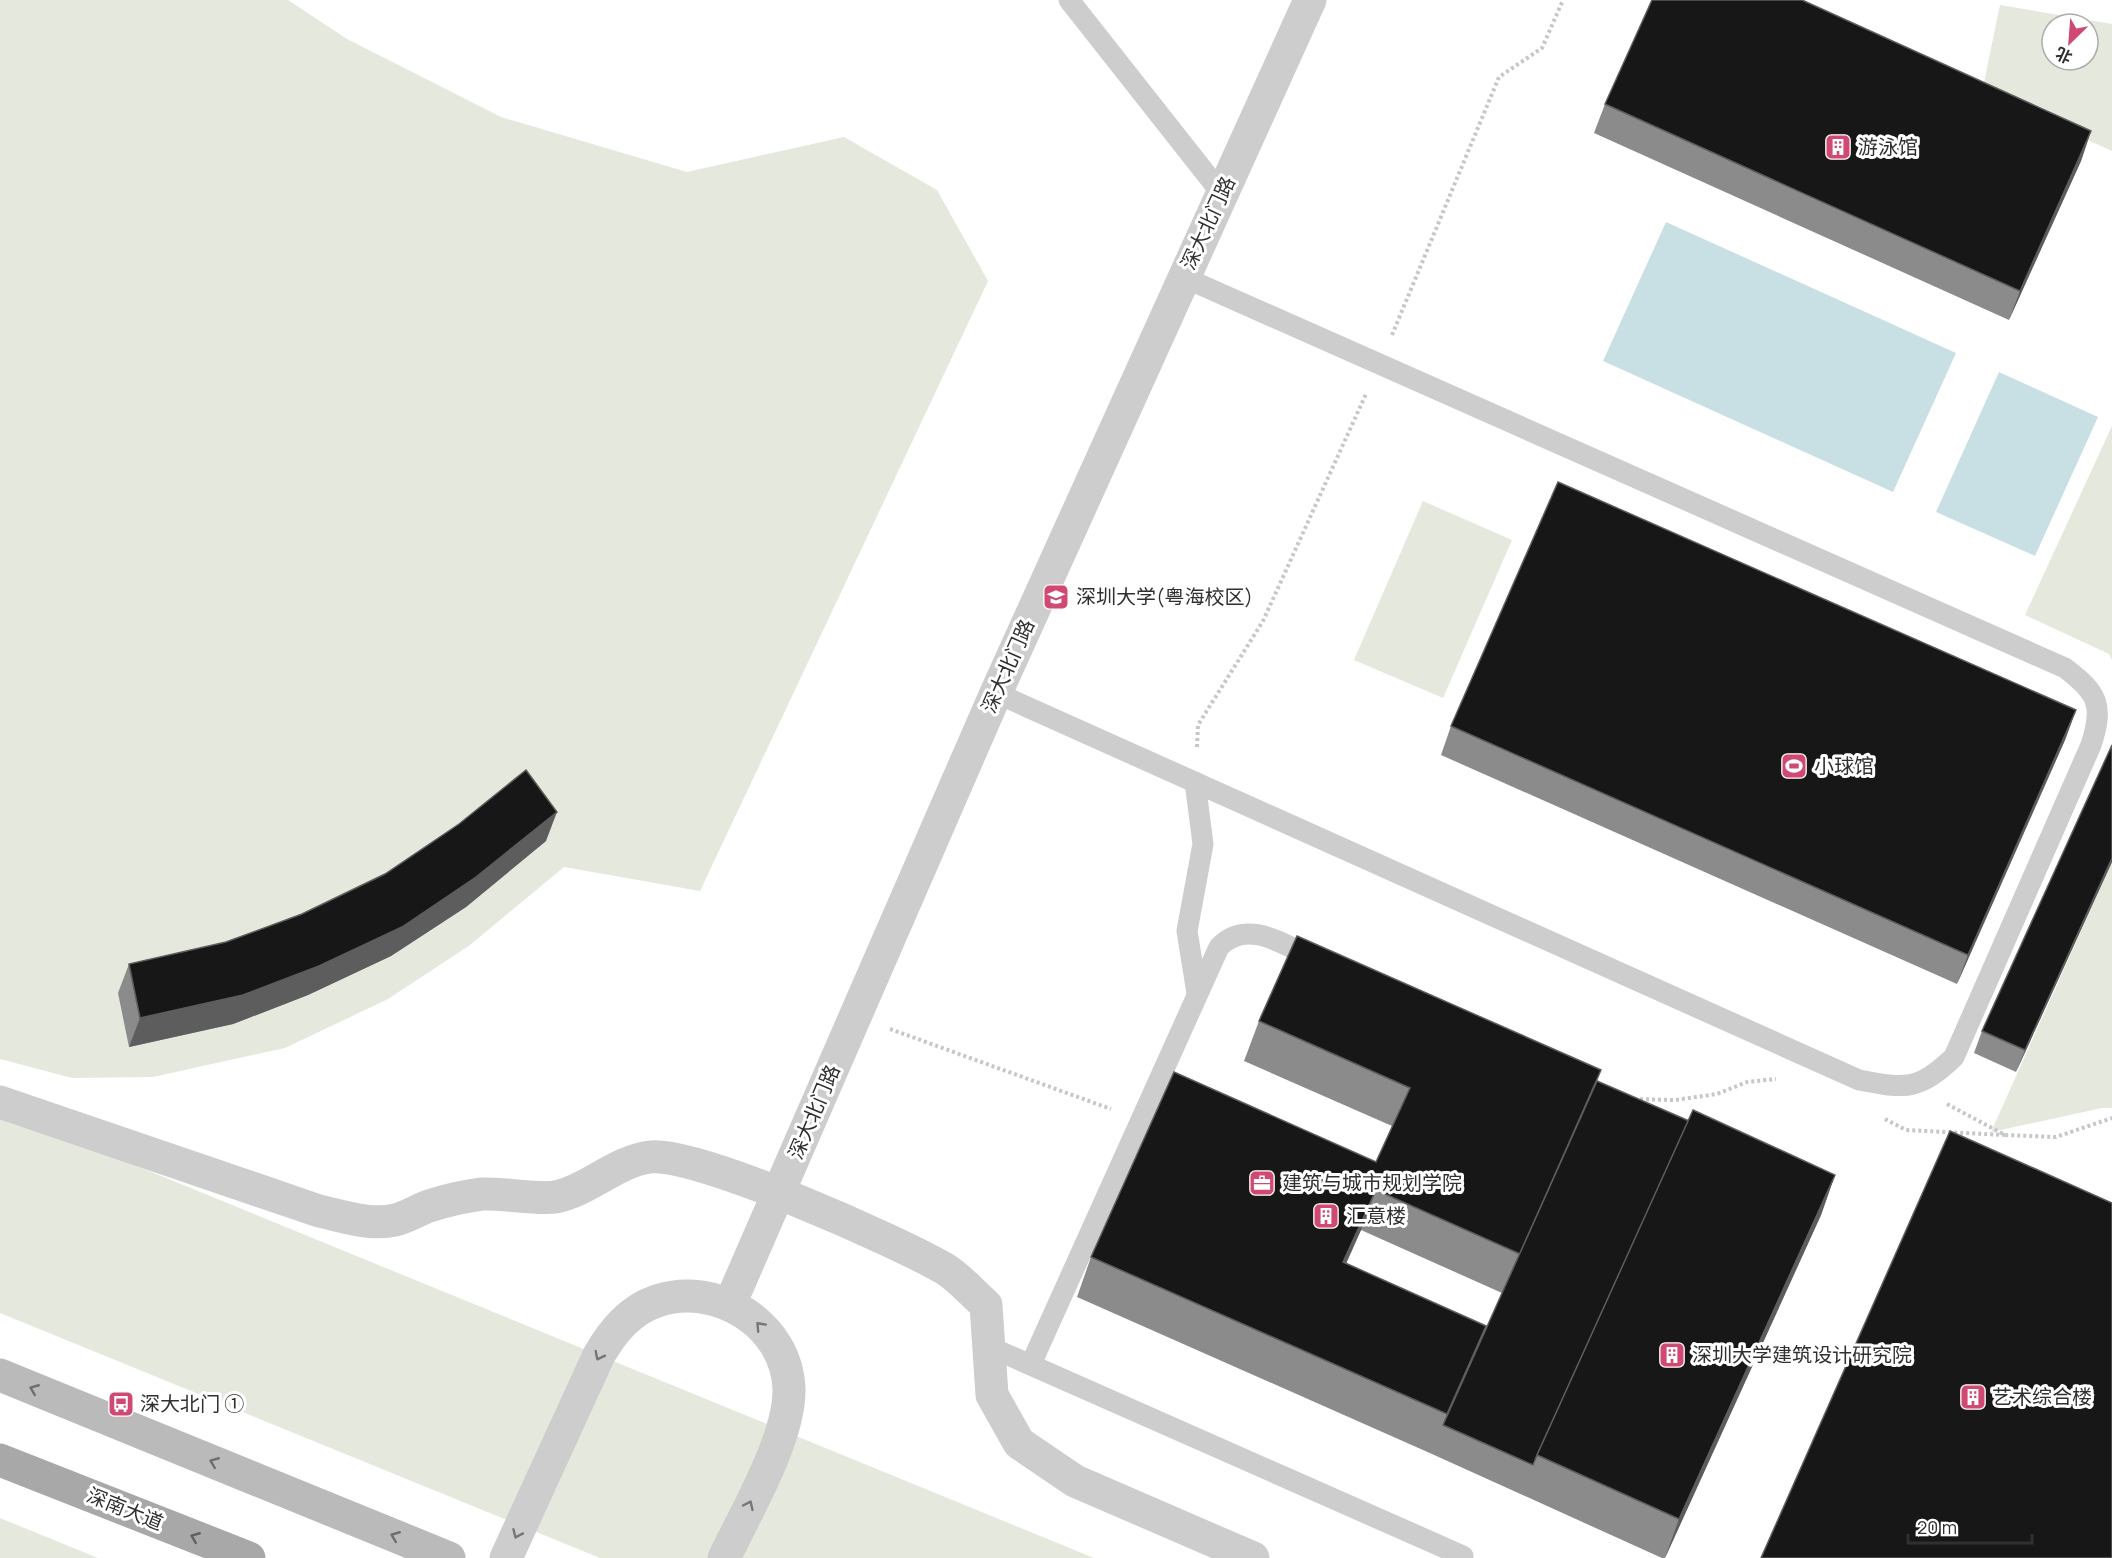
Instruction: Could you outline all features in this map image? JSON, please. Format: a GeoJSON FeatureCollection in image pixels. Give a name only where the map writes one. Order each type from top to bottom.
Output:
{"type":"FeatureCollection","features":[{"type":"Feature","properties":{"kind":"main road"},"geometry":{"type":"LineString","coordinates":[[0,1375],[449,1558]]}},
{"type":"Feature","properties":{"kind":"main road","name":"深南大道"},"geometry":{"type":"LineString","coordinates":[[0,1460],[249,1558]]}},
{"type":"Feature","properties":{"kind":"street","name":"深大北门路"},"geometry":{"type":"LineString","coordinates":[[730,1304],[996,693],[1310,0]]}},
{"type":"Feature","properties":{"kind":"street"},"geometry":{"type":"LineString","coordinates":[[0,1102],[319,1211],[356,1220],[394,1220],[429,1206],[481,1194],[515,1194],[553,1198],[584,1188],[620,1165],[651,1157],[681,1159],[778,1193],[904,1248],[947,1270],[986,1305],[992,1395],[1019,1443],[1075,1481],[1253,1558]]}},
{"type":"Feature","properties":{"kind":"street"},"geometry":{"type":"LineString","coordinates":[[506,1558],[594,1366],[612,1333],[631,1314],[657,1301],[680,1296],[703,1296],[730,1304],[752,1317],[771,1338],[783,1361],[789,1386],[788,1411],[779,1439],[724,1558]]}},
{"type":"Feature","properties":{"kind":"lane"},"geometry":{"type":"LineString","coordinates":[[1069,0],[1222,194]]}},
{"type":"Feature","properties":{"kind":"lane"},"geometry":{"type":"LineString","coordinates":[[996,693],[1858,1080],[1886,1085],[1914,1086],[1935,1076],[1954,1057],[2091,746],[2098,722],[2097,700],[2084,682],[2065,668],[1183,277]]}},
{"type":"Feature","properties":{"kind":"lane"},"geometry":{"type":"LineString","coordinates":[[1195,782],[1203,844],[1187,931],[1197,993]]}},
{"type":"Feature","properties":{"kind":"lane"},"geometry":{"type":"LineString","coordinates":[[1031,1364],[1219,946],[1230,936],[1245,932],[1261,936],[1337,969]]}},
{"type":"Feature","properties":{"kind":"lane"},"geometry":{"type":"LineString","coordinates":[[990,1347],[1463,1556]]}},
{"type":"Feature","properties":{"kind":"path"},"geometry":{"type":"LineString","coordinates":[[855,1017],[1140,1119]]}},
{"type":"Feature","properties":{"kind":"path"},"geometry":{"type":"LineString","coordinates":[[1630,1099],[1675,1100],[1717,1094],[1747,1082],[1779,1079]]}},
{"type":"Feature","properties":{"kind":"path"},"geometry":{"type":"LineString","coordinates":[[1914,1086],[2005,1135]]}},
{"type":"Feature","properties":{"kind":"path"},"geometry":{"type":"LineString","coordinates":[[1880,1117],[1906,1130],[2056,1137],[2112,1118]]}},
{"type":"Feature","properties":{"kind":"shaded area"},"geometry":{"type":"Polygon","coordinates":[[[0,0],[288,0],[347,39],[501,117],[687,172],[844,137],[937,190],[988,281],[700,891],[564,867],[470,945],[388,999],[285,1048],[153,1077],[72,1078],[0,1059],[0,0]]]}},
{"type":"Feature","properties":{"kind":"shaded area"},"geometry":{"type":"Polygon","coordinates":[[[2000,5],[2041,12],[2040,72],[2100,72],[2100,22],[2112,24],[2112,151],[1982,92],[2000,5]]]}},
{"type":"Feature","properties":{"kind":"shaded area"},"geometry":{"type":"Polygon","coordinates":[[[2112,426],[2112,660],[2109,654],[2025,615],[2112,426]]]}},
{"type":"Feature","properties":{"kind":"shaded area"},"geometry":{"type":"Polygon","coordinates":[[[1423,501],[1512,540],[1443,698],[1354,660],[1423,501]]]}},
{"type":"Feature","properties":{"kind":"shaded area"},"geometry":{"type":"Polygon","coordinates":[[[2112,862],[2112,1108],[2102,1108],[1991,1132],[2112,862]]]}},
{"type":"Feature","properties":{"kind":"shaded area"},"geometry":{"type":"Polygon","coordinates":[[[0,1110],[1094,1558],[600,1558],[0,1313],[0,1110]]]}},
{"type":"Feature","properties":{"kind":"shaded area"},"geometry":{"type":"Polygon","coordinates":[[[0,1518],[98,1558],[0,1558],[0,1518]]]}},
{"type":"Feature","properties":{"kind":"water"},"geometry":{"type":"Polygon","coordinates":[[[1666,222],[1956,353],[1893,492],[1603,361],[1666,222]]]}},
{"type":"Feature","properties":{"kind":"water"},"geometry":{"type":"Polygon","coordinates":[[[1999,372],[2098,417],[2035,556],[1936,512],[1999,372]]]}},
{"type":"Feature","properties":{"kind":"building","name":"游泳馆"},"geometry":{"type":"Polygon","coordinates":[[[1652,0],[1802,0],[2091,131],[2020,291],[1605,104],[1652,0]]]}},
{"type":"Feature","properties":{"kind":"building","name":"小球馆"},"geometry":{"type":"Polygon","coordinates":[[[1558,482],[2076,710],[1968,955],[1451,726],[1558,482]]]}},
{"type":"Feature","properties":{"kind":"building"},"geometry":{"type":"Polygon","coordinates":[[[2112,745],[2112,858],[2025,1050],[1982,1031],[2112,745]]]}},
{"type":"Feature","properties":{"kind":"building"},"geometry":{"type":"Polygon","coordinates":[[[526,770],[557,812],[476,877],[402,927],[319,966],[243,995],[140,1018],[129,964],[226,942],[302,914],[385,874],[459,824],[526,770]]]}},
{"type":"Feature","properties":{"kind":"building","name":"汇意楼"},"geometry":{"type":"Polygon","coordinates":[[[1297,936],[1601,1070],[1520,1254],[1376,1190],[1343,1262],[1486,1326],[1447,1414],[1091,1257],[1174,1072],[1376,1162],[1410,1088],[1259,1021],[1297,936]]]}},
{"type":"Feature","properties":{"kind":"building"},"geometry":{"type":"Polygon","coordinates":[[[1597,1081],[1689,1121],[1533,1465],[1443,1425],[1597,1081]]]}},
{"type":"Feature","properties":{"kind":"building","name":"深圳大学建筑设计研究院"},"geometry":{"type":"Polygon","coordinates":[[[1693,1110],[1835,1175],[1679,1519],[1537,1455],[1693,1110]]]}},
{"type":"Feature","properties":{"kind":"building","name":"艺术综合楼"},"geometry":{"type":"Polygon","coordinates":[[[1950,1131],[2112,1203],[2112,1558],[1761,1558],[1950,1131]]]}},
{"type":"Feature","properties":{"kind":"place","name":"游泳馆"},"geometry":{"type":"Point","coordinates":[1838,147]}},
{"type":"Feature","properties":{"kind":"place","name":"深圳大学(粤海校区)"},"geometry":{"type":"Point","coordinates":[1056,597]}},
{"type":"Feature","properties":{"kind":"place","name":"小球馆"},"geometry":{"type":"Point","coordinates":[1794,766]}},
{"type":"Feature","properties":{"kind":"place","name":"建筑与城市规划学院"},"geometry":{"type":"Point","coordinates":[1262,1183]}},
{"type":"Feature","properties":{"kind":"place","name":"汇意楼"},"geometry":{"type":"Point","coordinates":[1326,1216]}},
{"type":"Feature","properties":{"kind":"place","name":"深圳大学建筑设计研究院"},"geometry":{"type":"Point","coordinates":[1672,1355]}},
{"type":"Feature","properties":{"kind":"place","name":"艺术综合楼"},"geometry":{"type":"Point","coordinates":[1973,1397]}},
{"type":"Feature","properties":{"kind":"place","name":"深大北门 ①"},"geometry":{"type":"Point","coordinates":[121,1404]}}]}
